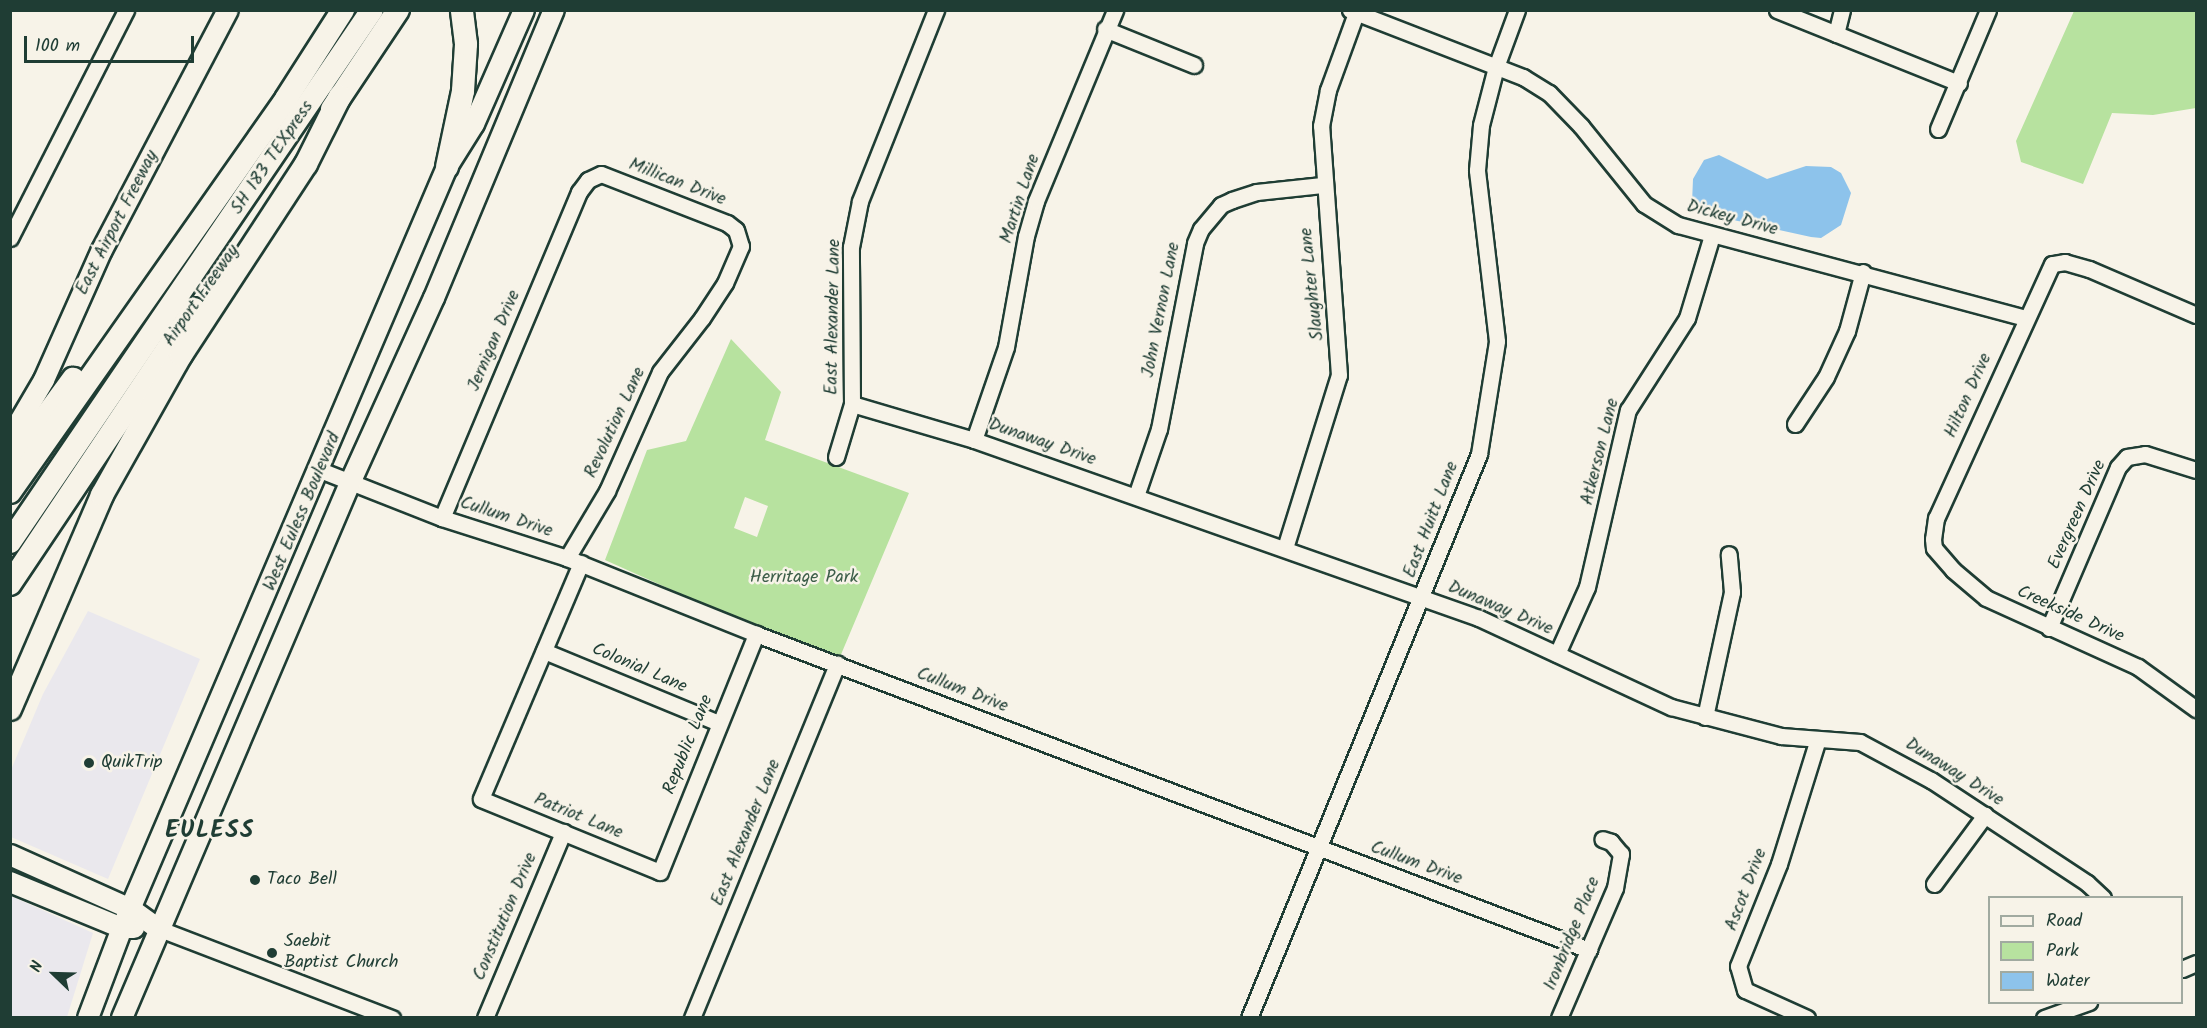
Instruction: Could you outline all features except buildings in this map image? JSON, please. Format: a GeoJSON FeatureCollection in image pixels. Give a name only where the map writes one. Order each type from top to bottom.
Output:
{"type":"FeatureCollection","features":[{"type":"Feature","properties":{"kind":"highway"},"geometry":{"type":"LineString","coordinates":[[10,492],[286,99],[343,10]]}},
{"type":"Feature","properties":{"kind":"highway","name":"SH 183 TEXpress"},"geometry":{"type":"LineString","coordinates":[[10,514],[354,10]]}},
{"type":"Feature","properties":{"kind":"highway","name":"SH 183 TEXpress"},"geometry":{"type":"LineString","coordinates":[[10,542],[372,10]]}},
{"type":"Feature","properties":{"kind":"highway","name":"Airport Freeway"},"geometry":{"type":"LineString","coordinates":[[10,584],[48,522],[398,10]]}},
{"type":"Feature","properties":{"kind":"highway"},"geometry":{"type":"LineString","coordinates":[[447,167],[463,91],[466,44],[462,10]]}},
{"type":"Feature","properties":{"kind":"highway"},"geometry":{"type":"LineString","coordinates":[[10,709],[102,495],[181,355],[306,164],[340,96]]}},
{"type":"Feature","properties":{"kind":"highway"},"geometry":{"type":"LineString","coordinates":[[10,465],[244,139],[258,121],[286,99]]}},
{"type":"Feature","properties":{"kind":"main road","name":"East Airport Freeway"},"geometry":{"type":"LineString","coordinates":[[10,438],[44,380],[102,250],[228,10]]}},
{"type":"Feature","properties":{"kind":"main road","name":"West Euless Boulevard"},"geometry":{"type":"LineString","coordinates":[[88,1017],[122,928],[320,470],[447,167],[474,124],[524,10]]}},
{"type":"Feature","properties":{"kind":"main road","name":"West Euless Boulevard"},"geometry":{"type":"LineString","coordinates":[[122,1017],[158,928],[350,483],[434,298],[554,10]]}},
{"type":"Feature","properties":{"kind":"main road"},"geometry":{"type":"LineString","coordinates":[[10,855],[131,909],[158,928]]}},
{"type":"Feature","properties":{"kind":"main road"},"geometry":{"type":"LineString","coordinates":[[10,882],[122,928],[158,928]]}},
{"type":"Feature","properties":{"kind":"street"},"geometry":{"type":"LineString","coordinates":[[10,238],[126,10]]}},
{"type":"Feature","properties":{"kind":"street","name":"East Alexander Lane"},"geometry":{"type":"LineString","coordinates":[[836,457],[852,404],[851,264],[860,201],[936,10]]}},
{"type":"Feature","properties":{"kind":"street","name":"Martin Lane"},"geometry":{"type":"LineString","coordinates":[[974,440],[1006,348],[1026,236],[1036,201],[1105,28],[1115,10]]}},
{"type":"Feature","properties":{"kind":"street","name":"East Huitt Lane"},"geometry":{"type":"LineString","coordinates":[[1249,1017],[1423,598],[1479,454],[1494,373],[1496,320],[1477,170],[1481,125],[1496,67],[1517,10]]}},
{"type":"Feature","properties":{"kind":"street"},"geometry":{"type":"LineString","coordinates":[[1778,10],[1959,83]]}},
{"type":"Feature","properties":{"kind":"street"},"geometry":{"type":"LineString","coordinates":[[1836,34],[1842,10]]}},
{"type":"Feature","properties":{"kind":"street"},"geometry":{"type":"LineString","coordinates":[[1938,129],[1988,10]]}},
{"type":"Feature","properties":{"kind":"street","name":"Dickey Drive"},"geometry":{"type":"LineString","coordinates":[[1353,12],[1496,67],[1549,93],[1581,126],[1644,204],[1678,225],[2025,318]]}},
{"type":"Feature","properties":{"kind":"street","name":"Slaughter Lane"},"geometry":{"type":"LineString","coordinates":[[1285,548],[1339,375],[1323,185],[1324,105],[1353,12]]}},
{"type":"Feature","properties":{"kind":"street"},"geometry":{"type":"LineString","coordinates":[[1105,28],[1194,65]]}},
{"type":"Feature","properties":{"kind":"street","name":"Millican Drive"},"geometry":{"type":"LineString","coordinates":[[588,180],[601,174],[727,223],[736,230],[741,246]]}},
{"type":"Feature","properties":{"kind":"street","name":"Jernigan Drive"},"geometry":{"type":"LineString","coordinates":[[442,518],[579,192],[588,180]]}},
{"type":"Feature","properties":{"kind":"street","name":"John Vernon Lane"},"geometry":{"type":"LineString","coordinates":[[1136,495],[1159,429],[1195,243],[1201,229],[1221,205],[1232,200],[1257,192],[1323,185]]}},
{"type":"Feature","properties":{"kind":"street","name":"Atkerson Lane"},"geometry":{"type":"LineString","coordinates":[[1557,654],[1587,587],[1629,410],[1687,318],[1712,235]]}},
{"type":"Feature","properties":{"kind":"street","name":"Revolution Lane"},"geometry":{"type":"LineString","coordinates":[[482,799],[544,651],[574,561],[660,372],[702,318],[725,283],[741,246]]}},
{"type":"Feature","properties":{"kind":"street","name":"Hilton Drive"},"geometry":{"type":"LineString","coordinates":[[1934,548],[1936,518],[2025,318],[2052,264],[2065,262],[2089,269],[2196,315]]}},
{"type":"Feature","properties":{"kind":"street"},"geometry":{"type":"LineString","coordinates":[[1796,424],[1826,377],[1843,340],[1863,273]]}},
{"type":"Feature","properties":{"kind":"street","name":"Dunaway Drive"},"geometry":{"type":"LineString","coordinates":[[852,404],[974,440],[1136,495],[1479,618],[1634,693],[1705,717],[1781,736],[1851,740],[1871,747],[1985,815],[2087,883],[2102,896]]}},
{"type":"Feature","properties":{"kind":"street","name":"Evergreen Drive"},"geometry":{"type":"LineString","coordinates":[[2049,628],[2118,467],[2132,455],[2145,453],[2196,471]]}},
{"type":"Feature","properties":{"kind":"street","name":"Cullum Drive"},"geometry":{"type":"LineString","coordinates":[[320,470],[442,518],[574,561],[756,634],[1589,950]]}},
{"type":"Feature","properties":{"kind":"street","name":"Creekside Drive"},"geometry":{"type":"LineString","coordinates":[[1934,548],[1953,570],[1986,598],[2138,667],[2196,710]]}},
{"type":"Feature","properties":{"kind":"street"},"geometry":{"type":"LineString","coordinates":[[1705,717],[1732,592],[1729,554]]}},
{"type":"Feature","properties":{"kind":"street","name":"Republic Lane"},"geometry":{"type":"LineString","coordinates":[[660,872],[756,634]]}},
{"type":"Feature","properties":{"kind":"street","name":"Colonial Lane"},"geometry":{"type":"LineString","coordinates":[[544,651],[719,723]]}},
{"type":"Feature","properties":{"kind":"street","name":"East Alexander Lane"},"geometry":{"type":"LineString","coordinates":[[692,1017],[837,664]]}},
{"type":"Feature","properties":{"kind":"street","name":"Ascot Drive"},"geometry":{"type":"LineString","coordinates":[[1807,1017],[1745,990],[1738,966],[1783,854],[1818,739]]}},
{"type":"Feature","properties":{"kind":"street","name":"Patriot Lane"},"geometry":{"type":"LineString","coordinates":[[482,799],[660,872]]}},
{"type":"Feature","properties":{"kind":"street"},"geometry":{"type":"LineString","coordinates":[[1934,884],[1985,815]]}},
{"type":"Feature","properties":{"kind":"street","name":"Constitution Drive"},"geometry":{"type":"LineString","coordinates":[[485,1017],[562,832]]}},
{"type":"Feature","properties":{"kind":"street","name":"Ironbridge Place"},"geometry":{"type":"LineString","coordinates":[[1559,1017],[1615,888],[1621,854],[1611,842],[1602,839]]}},
{"type":"Feature","properties":{"kind":"street"},"geometry":{"type":"LineString","coordinates":[[158,928],[387,1017]]}},
{"type":"Feature","properties":{"kind":"street"},"geometry":{"type":"LineString","coordinates":[[2044,1017],[2083,1004]]}},
{"type":"Feature","properties":{"kind":"shaded area"},"geometry":{"type":"Polygon","coordinates":[[[88,611],[200,659],[108,879],[11,837],[11,770],[43,694],[88,611]]]}},
{"type":"Feature","properties":{"kind":"shaded area"},"geometry":{"type":"Polygon","coordinates":[[[11,896],[93,933],[67,1017],[11,1017],[11,896]]]}},
{"type":"Feature","properties":{"kind":"green space"},"geometry":{"type":"Polygon","coordinates":[[[2074,11],[2196,11],[2196,108],[2153,115],[2112,113],[2083,184],[2021,162],[2016,141],[2074,11]]]}},
{"type":"Feature","properties":{"kind":"green space","name":"Herritage Park"},"geometry":{"type":"Polygon","coordinates":[[[731,339],[781,392],[765,440],[909,493],[837,664],[605,560],[647,450],[686,441],[731,339]],[[745,497],[734,528],[757,537],[768,506],[745,497]]]}},
{"type":"Feature","properties":{"kind":"water"},"geometry":{"type":"Polygon","coordinates":[[[1719,155],[1767,179],[1806,166],[1831,167],[1841,173],[1851,193],[1841,225],[1821,238],[1697,212],[1692,203],[1693,179],[1704,160],[1719,155]]]}},
{"type":"Feature","properties":{"kind":"place","name":"QuikTrip"},"geometry":{"type":"Point","coordinates":[89,763]}},
{"type":"Feature","properties":{"kind":"place","name":"Taco Bell"},"geometry":{"type":"Point","coordinates":[255,880]}},
{"type":"Feature","properties":{"kind":"place","name":"Saebit Baptist Church"},"geometry":{"type":"Point","coordinates":[272,953]}},
{"type":"Feature","properties":{"kind":"district","name":"EULESS"},"geometry":{"type":"Point","coordinates":[210,831]}}]}
